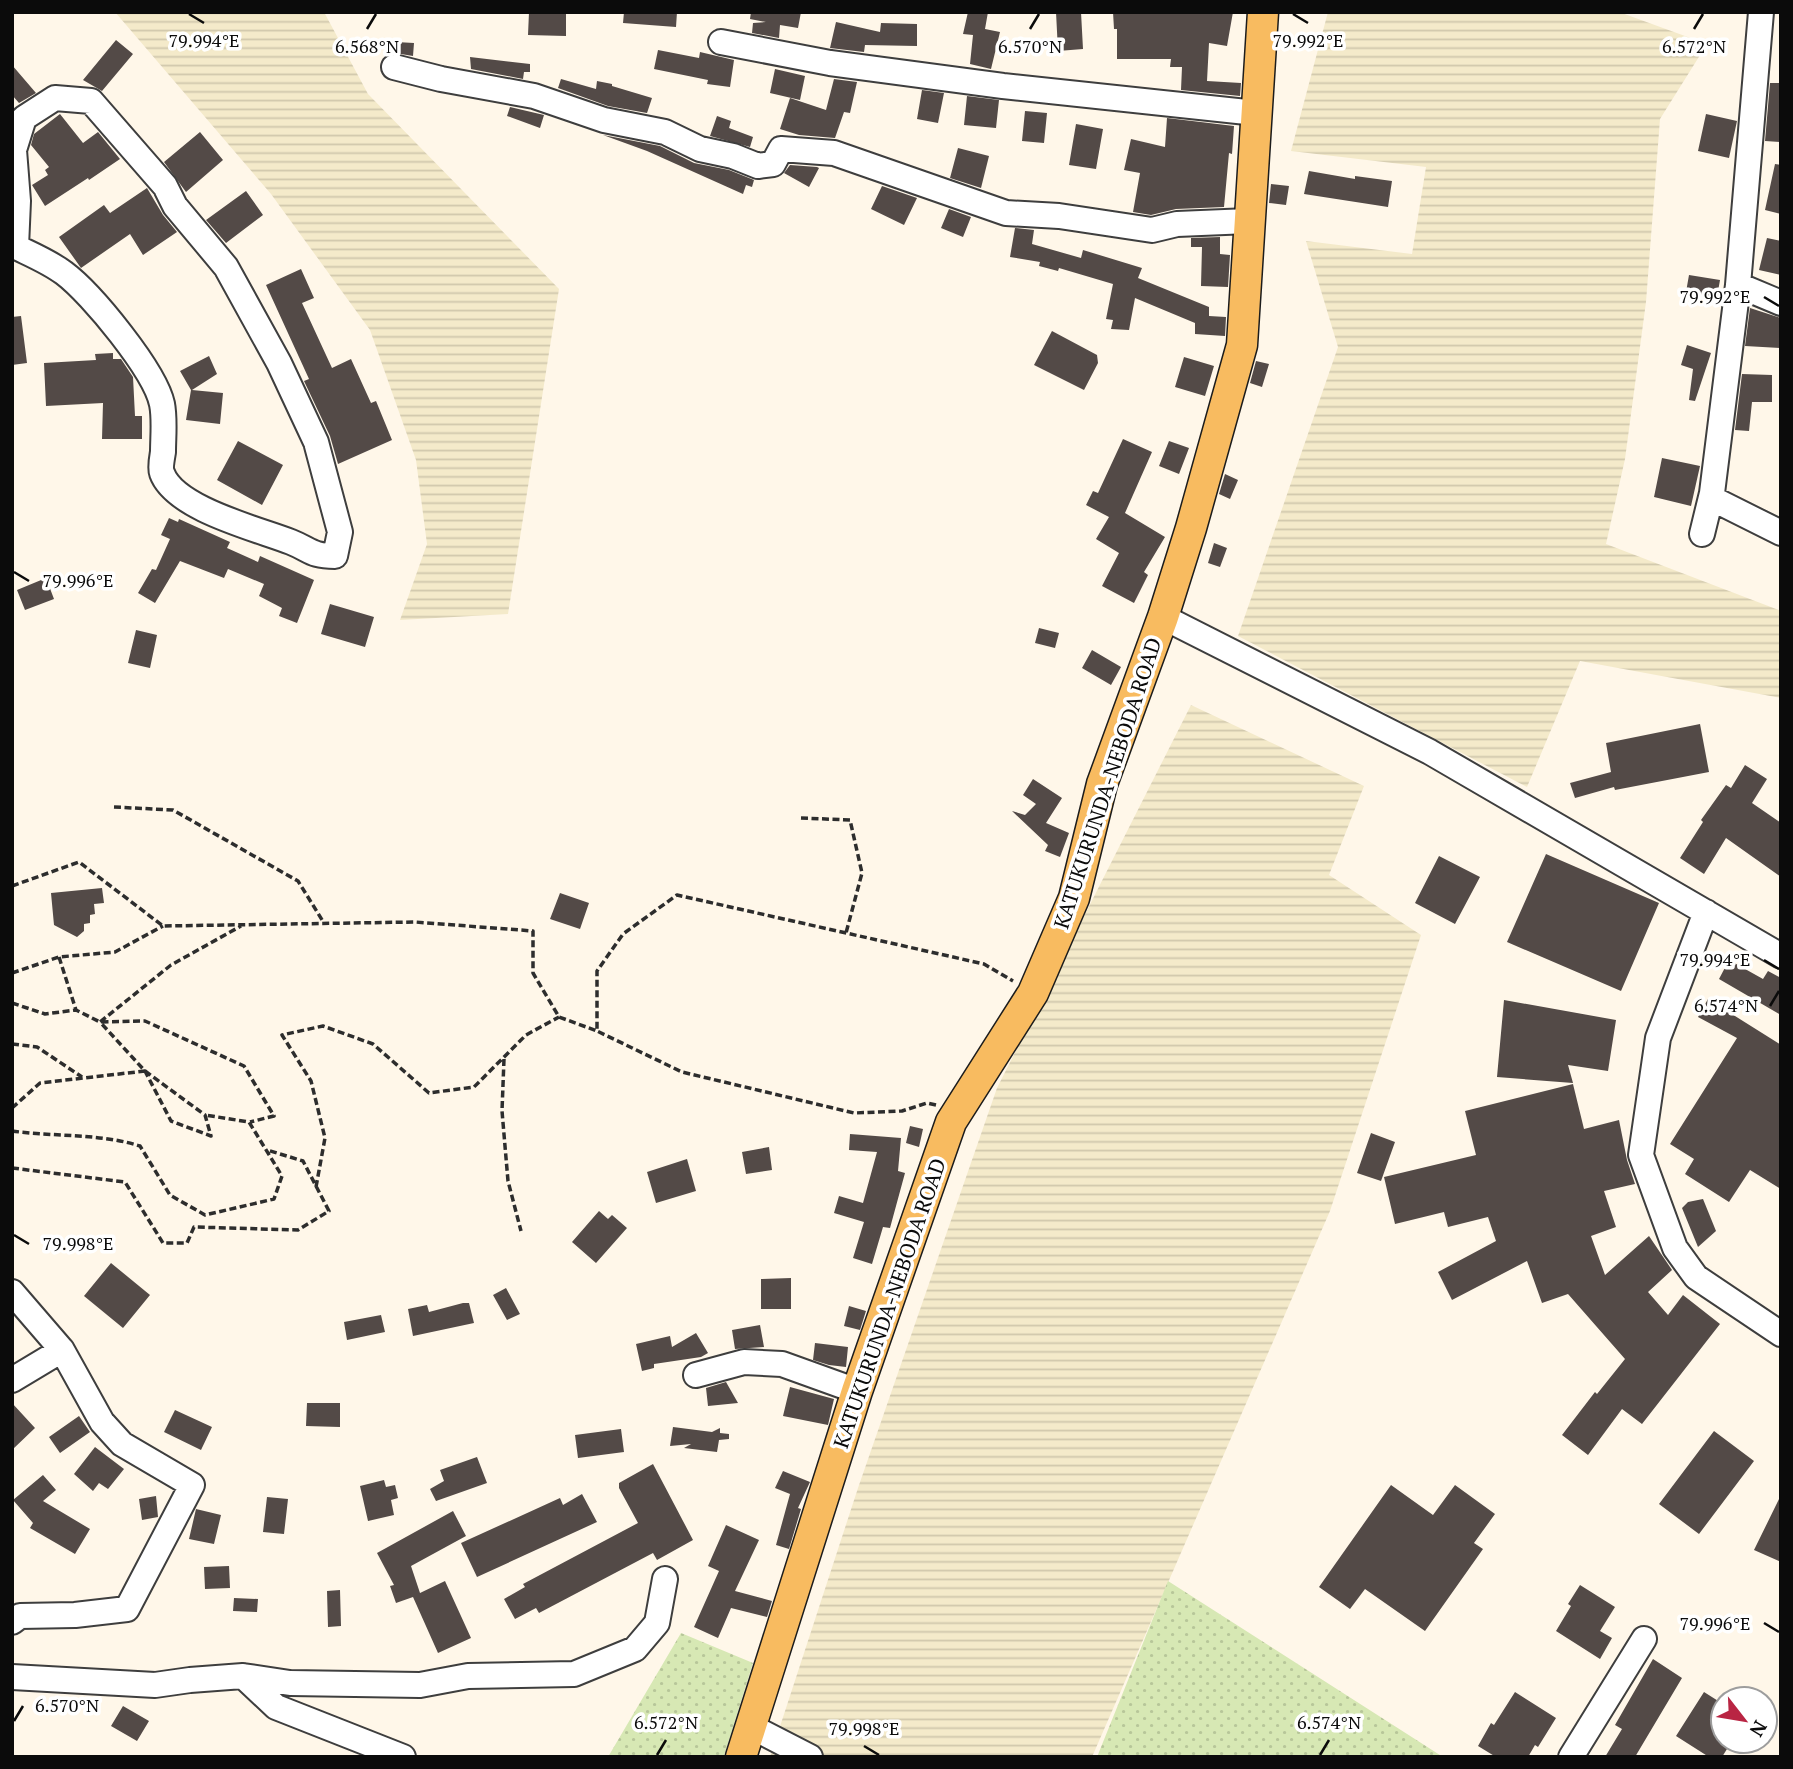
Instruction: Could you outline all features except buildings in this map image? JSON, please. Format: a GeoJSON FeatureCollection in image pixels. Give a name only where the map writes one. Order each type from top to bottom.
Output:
{"type":"FeatureCollection","features":[{"type":"Feature","properties":{"kind":"main road","name":"KATUKURUNDA-NEBODA ROAD"},"geometry":{"type":"LineString","coordinates":[[741,1757],[857,1391],[951,1122],[1032,993],[1074,898],[1102,785],[1163,617],[1191,528],[1242,345],[1263,12]]}},
{"type":"Feature","properties":{"kind":"street"},"geometry":{"type":"LineString","coordinates":[[1702,534],[1710,498],[1738,285],[1761,12]]}},
{"type":"Feature","properties":{"kind":"street"},"geometry":{"type":"LineString","coordinates":[[721,42],[830,63],[977,83],[1256,113]]}},
{"type":"Feature","properties":{"kind":"street"},"geometry":{"type":"LineString","coordinates":[[394,67],[534,96],[604,120],[665,132],[700,149],[733,156],[758,166],[773,164],[781,149],[834,153],[1006,213],[1059,216],[1152,230],[1177,224],[1249,221]]}},
{"type":"Feature","properties":{"kind":"street"},"geometry":{"type":"LineString","coordinates":[[55,98],[91,101],[165,186],[175,206],[226,267],[279,363],[316,442],[341,532],[335,556],[317,556],[294,543],[226,519],[176,492],[162,473],[162,403],[149,373],[88,295],[47,262],[14,246],[18,201],[14,150],[24,118],[55,98]]}},
{"type":"Feature","properties":{"kind":"street"},"geometry":{"type":"LineString","coordinates":[[1738,285],[1781,303]]}},
{"type":"Feature","properties":{"kind":"street"},"geometry":{"type":"LineString","coordinates":[[1710,498],[1781,533]]}},
{"type":"Feature","properties":{"kind":"street"},"geometry":{"type":"LineString","coordinates":[[1163,617],[1430,752],[1781,956]]}},
{"type":"Feature","properties":{"kind":"street"},"geometry":{"type":"LineString","coordinates":[[1706,912],[1658,1038],[1640,1155],[1675,1248],[1696,1277],[1781,1334]]}},
{"type":"Feature","properties":{"kind":"street"},"geometry":{"type":"LineString","coordinates":[[12,1292],[62,1350],[102,1422],[122,1444],[192,1486],[127,1609],[75,1615],[20,1616],[12,1622]]}},
{"type":"Feature","properties":{"kind":"street"},"geometry":{"type":"LineString","coordinates":[[12,1380],[62,1350]]}},
{"type":"Feature","properties":{"kind":"street"},"geometry":{"type":"LineString","coordinates":[[695,1375],[744,1362],[782,1363],[857,1391]]}},
{"type":"Feature","properties":{"kind":"street"},"geometry":{"type":"LineString","coordinates":[[12,1677],[155,1685],[190,1679],[243,1676],[290,1683],[420,1685],[468,1676],[574,1674],[635,1649],[657,1623],[665,1579]]}},
{"type":"Feature","properties":{"kind":"street"},"geometry":{"type":"LineString","coordinates":[[1572,1757],[1644,1639]]}},
{"type":"Feature","properties":{"kind":"street"},"geometry":{"type":"LineString","coordinates":[[243,1676],[276,1707],[403,1757]]}},
{"type":"Feature","properties":{"kind":"street"},"geometry":{"type":"LineString","coordinates":[[752,1727],[810,1757]]}},
{"type":"Feature","properties":{"kind":"path"},"geometry":{"type":"LineString","coordinates":[[114,807],[173,810],[298,881],[324,923]]}},
{"type":"Feature","properties":{"kind":"path"},"geometry":{"type":"LineString","coordinates":[[801,818],[850,820],[862,873],[846,933]]}},
{"type":"Feature","properties":{"kind":"path"},"geometry":{"type":"LineString","coordinates":[[12,886],[79,862],[163,926]]}},
{"type":"Feature","properties":{"kind":"path"},"geometry":{"type":"LineString","coordinates":[[597,1031],[597,971],[623,934],[677,895],[984,964],[1032,993]]}},
{"type":"Feature","properties":{"kind":"path"},"geometry":{"type":"LineString","coordinates":[[12,973],[59,957],[116,952],[163,926],[415,922],[533,931],[533,973],[559,1017],[597,1031],[682,1072],[854,1113],[902,1111],[927,1103],[959,1109]]}},
{"type":"Feature","properties":{"kind":"path"},"geometry":{"type":"LineString","coordinates":[[100,1022],[171,965],[242,925]]}},
{"type":"Feature","properties":{"kind":"path"},"geometry":{"type":"LineString","coordinates":[[59,957],[76,1010]]}},
{"type":"Feature","properties":{"kind":"path"},"geometry":{"type":"LineString","coordinates":[[12,1003],[46,1014],[76,1010],[100,1022],[145,1071],[205,1115],[249,1122],[274,1115],[244,1066],[145,1021],[100,1022]]}},
{"type":"Feature","properties":{"kind":"path"},"geometry":{"type":"LineString","coordinates":[[316,1187],[325,1138],[312,1080],[282,1035],[323,1026],[373,1044],[429,1093],[474,1087],[526,1035],[559,1017]]}},
{"type":"Feature","properties":{"kind":"path"},"geometry":{"type":"LineString","coordinates":[[12,1044],[37,1047],[83,1078]]}},
{"type":"Feature","properties":{"kind":"path"},"geometry":{"type":"LineString","coordinates":[[504,1057],[502,1111],[508,1181],[521,1231]]}},
{"type":"Feature","properties":{"kind":"path"},"geometry":{"type":"LineString","coordinates":[[12,1108],[40,1083],[145,1071]]}},
{"type":"Feature","properties":{"kind":"path"},"geometry":{"type":"LineString","coordinates":[[145,1071],[171,1121],[211,1136],[205,1115]]}},
{"type":"Feature","properties":{"kind":"path"},"geometry":{"type":"LineString","coordinates":[[12,1131],[115,1138],[141,1146],[170,1195],[205,1215],[274,1199],[282,1176],[249,1122]]}},
{"type":"Feature","properties":{"kind":"path"},"geometry":{"type":"LineString","coordinates":[[12,1168],[125,1182],[163,1242],[187,1243],[194,1227],[298,1230],[329,1211],[303,1161],[267,1150]]}},
{"type":"Feature","properties":{"kind":"shaded area"},"geometry":{"type":"Polygon","coordinates":[[[115,12],[324,12],[368,94],[559,289],[508,614],[400,620],[427,544],[416,460],[370,330],[271,194],[115,12]]]}},
{"type":"Feature","properties":{"kind":"shaded area"},"geometry":{"type":"Polygon","coordinates":[[[1328,12],[1619,12],[1707,44],[1660,119],[1646,302],[1625,459],[1606,544],[1781,611],[1781,698],[1580,661],[1527,787],[1238,636],[1338,347],[1306,241],[1412,254],[1426,167],[1291,151],[1328,12]]]}},
{"type":"Feature","properties":{"kind":"shaded area"},"geometry":{"type":"Polygon","coordinates":[[[1191,705],[1364,786],[1329,875],[1421,935],[1330,1211],[1092,1757],[770,1757],[858,1488],[997,1088],[1191,705]]]}},
{"type":"Feature","properties":{"kind":"green space"},"geometry":{"type":"Polygon","coordinates":[[[1168,1581],[1443,1757],[1097,1757],[1168,1581]]]}},
{"type":"Feature","properties":{"kind":"green space"},"geometry":{"type":"Polygon","coordinates":[[[681,1633],[753,1663],[724,1756],[608,1757],[681,1633]]]}}]}
